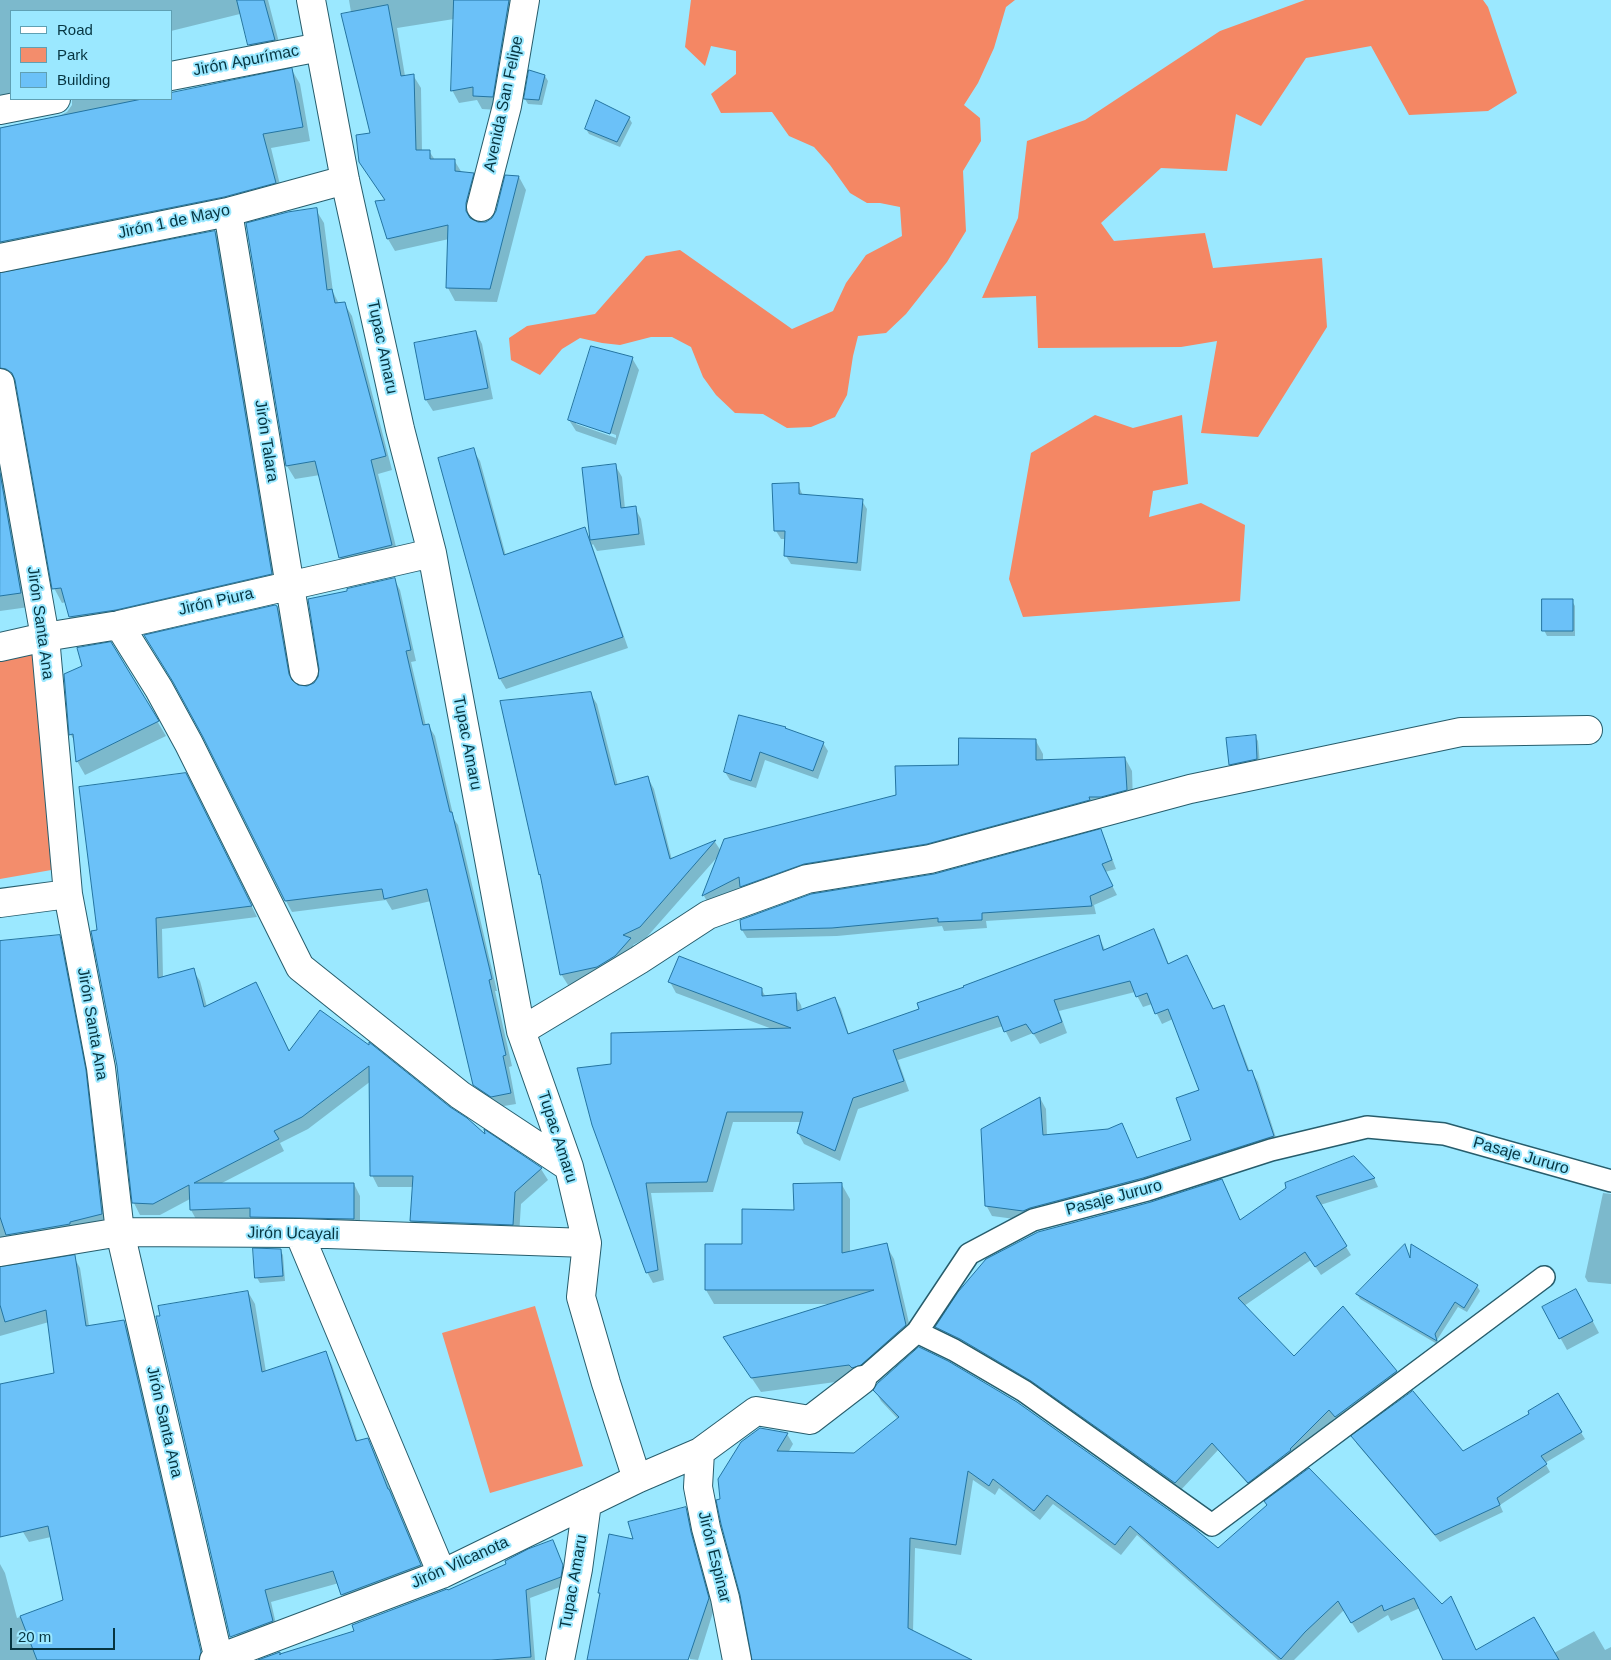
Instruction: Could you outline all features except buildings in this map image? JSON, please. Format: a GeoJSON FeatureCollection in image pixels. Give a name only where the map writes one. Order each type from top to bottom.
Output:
{"type":"FeatureCollection","features":[{"type":"Feature","properties":{"kind":"street","name":"Tupac Amaru"},"geometry":{"type":"LineString","coordinates":[[311,0],[345,180],[400,429],[432,553],[520,1031],[569,1167],[587,1243],[581,1297],[637,1479]]}},
{"type":"Feature","properties":{"kind":"street","name":"Avenida San Felipe"},"geometry":{"type":"LineString","coordinates":[[481,207],[507,106],[525,0]]}},
{"type":"Feature","properties":{"kind":"street","name":"Jirón Apurímac"},"geometry":{"type":"LineString","coordinates":[[172,76],[320,47]]}},
{"type":"Feature","properties":{"kind":"street"},"geometry":{"type":"LineString","coordinates":[[0,110],[51,100]]}},
{"type":"Feature","properties":{"kind":"street","name":"Jirón 1 de Mayo"},"geometry":{"type":"LineString","coordinates":[[0,258],[228,212],[345,180]]}},
{"type":"Feature","properties":{"kind":"street","name":"Jirón Talara"},"geometry":{"type":"LineString","coordinates":[[228,212],[304,671]]}},
{"type":"Feature","properties":{"kind":"street","name":"Jirón Santa Ana"},"geometry":{"type":"LineString","coordinates":[[0,383],[45,637],[68,894],[101,1068],[120,1232],[217,1659]]}},
{"type":"Feature","properties":{"kind":"street","name":"Jirón Piura"},"geometry":{"type":"LineString","coordinates":[[0,647],[45,637],[119,625],[432,553]]}},
{"type":"Feature","properties":{"kind":"street"},"geometry":{"type":"LineString","coordinates":[[119,625],[159,689],[189,744],[300,967],[460,1095],[569,1167]]}},
{"type":"Feature","properties":{"kind":"street"},"geometry":{"type":"LineString","coordinates":[[520,1031],[639,960],[708,916],[807,879],[930,859],[1190,789],[1461,732],[1588,730]]}},
{"type":"Feature","properties":{"kind":"street"},"geometry":{"type":"LineString","coordinates":[[0,904],[68,894]]}},
{"type":"Feature","properties":{"kind":"street","name":"Jirón Ucayali"},"geometry":{"type":"LineString","coordinates":[[0,1252],[120,1232],[299,1233],[587,1243]]}},
{"type":"Feature","properties":{"kind":"street"},"geometry":{"type":"LineString","coordinates":[[299,1233],[442,1574]]}},
{"type":"Feature","properties":{"kind":"street","name":"Pasaje Jururo"},"geometry":{"type":"LineString","coordinates":[[700,1452],[756,1411],[810,1420],[862,1380]]}},
{"type":"Feature","properties":{"kind":"street","name":"Jirón Vilcanota"},"geometry":{"type":"LineString","coordinates":[[217,1659],[442,1574],[637,1479],[700,1452]]}},
{"type":"Feature","properties":{"kind":"street","name":"Jirón Espinar"},"geometry":{"type":"LineString","coordinates":[[700,1452],[698,1487],[737,1660]]}},
{"type":"Feature","properties":{"kind":"street","name":"Tupac Amaru"},"geometry":{"type":"LineString","coordinates":[[560,1660],[578,1569],[587,1503]]}},
{"type":"Feature","properties":{"kind":"lane","name":"Pasaje Jururo"},"geometry":{"type":"LineString","coordinates":[[862,1380],[917,1332],[969,1254],[1034,1220],[1147,1190],[1272,1150],[1367,1127],[1444,1134],[1611,1181]]}},
{"type":"Feature","properties":{"kind":"lane"},"geometry":{"type":"LineString","coordinates":[[917,1332],[954,1350],[1024,1391],[1212,1525],[1544,1277]]}},
{"type":"Feature","properties":{"kind":"green space"},"geometry":{"type":"Polygon","coordinates":[[[35,654],[57,869],[0,879],[0,660],[35,654]]]}},
{"type":"Feature","properties":{"kind":"green space"},"geometry":{"type":"Polygon","coordinates":[[[535,1306],[583,1466],[490,1493],[442,1333],[535,1306]]]}},
{"type":"Feature","properties":{"kind":"shaded area"},"geometry":{"type":"Polygon","coordinates":[[[691,0],[1015,0],[1006,7],[994,48],[978,83],[964,105],[980,118],[981,141],[963,171],[966,231],[947,262],[906,314],[886,333],[858,336],[847,395],[835,417],[811,427],[787,428],[763,414],[735,413],[716,395],[703,377],[691,347],[672,337],[651,337],[620,345],[580,338],[562,349],[540,375],[511,360],[509,338],[527,326],[595,314],[646,256],[680,250],[792,329],[833,311],[846,283],[866,255],[902,236],[900,207],[880,203],[867,203],[850,193],[830,165],[814,147],[789,136],[772,112],[721,113],[711,94],[736,74],[736,51],[711,46],[705,66],[685,47],[691,0]]]}},
{"type":"Feature","properties":{"kind":"shaded area"},"geometry":{"type":"Polygon","coordinates":[[[1305,0],[1483,0],[1488,7],[1517,93],[1488,111],[1409,115],[1371,46],[1306,58],[1261,126],[1236,114],[1227,171],[1161,168],[1101,223],[1114,241],[1205,233],[1213,268],[1322,258],[1327,327],[1258,437],[1201,433],[1217,341],[1181,347],[1038,348],[1036,296],[982,298],[1018,218],[1027,141],[1085,120],[1220,31],[1305,0]]]}},
{"type":"Feature","properties":{"kind":"shaded area"},"geometry":{"type":"Polygon","coordinates":[[[1095,415],[1133,428],[1182,415],[1188,484],[1153,491],[1149,517],[1201,503],[1245,525],[1240,601],[1023,617],[1009,579],[1031,453],[1095,415]]]}}]}
